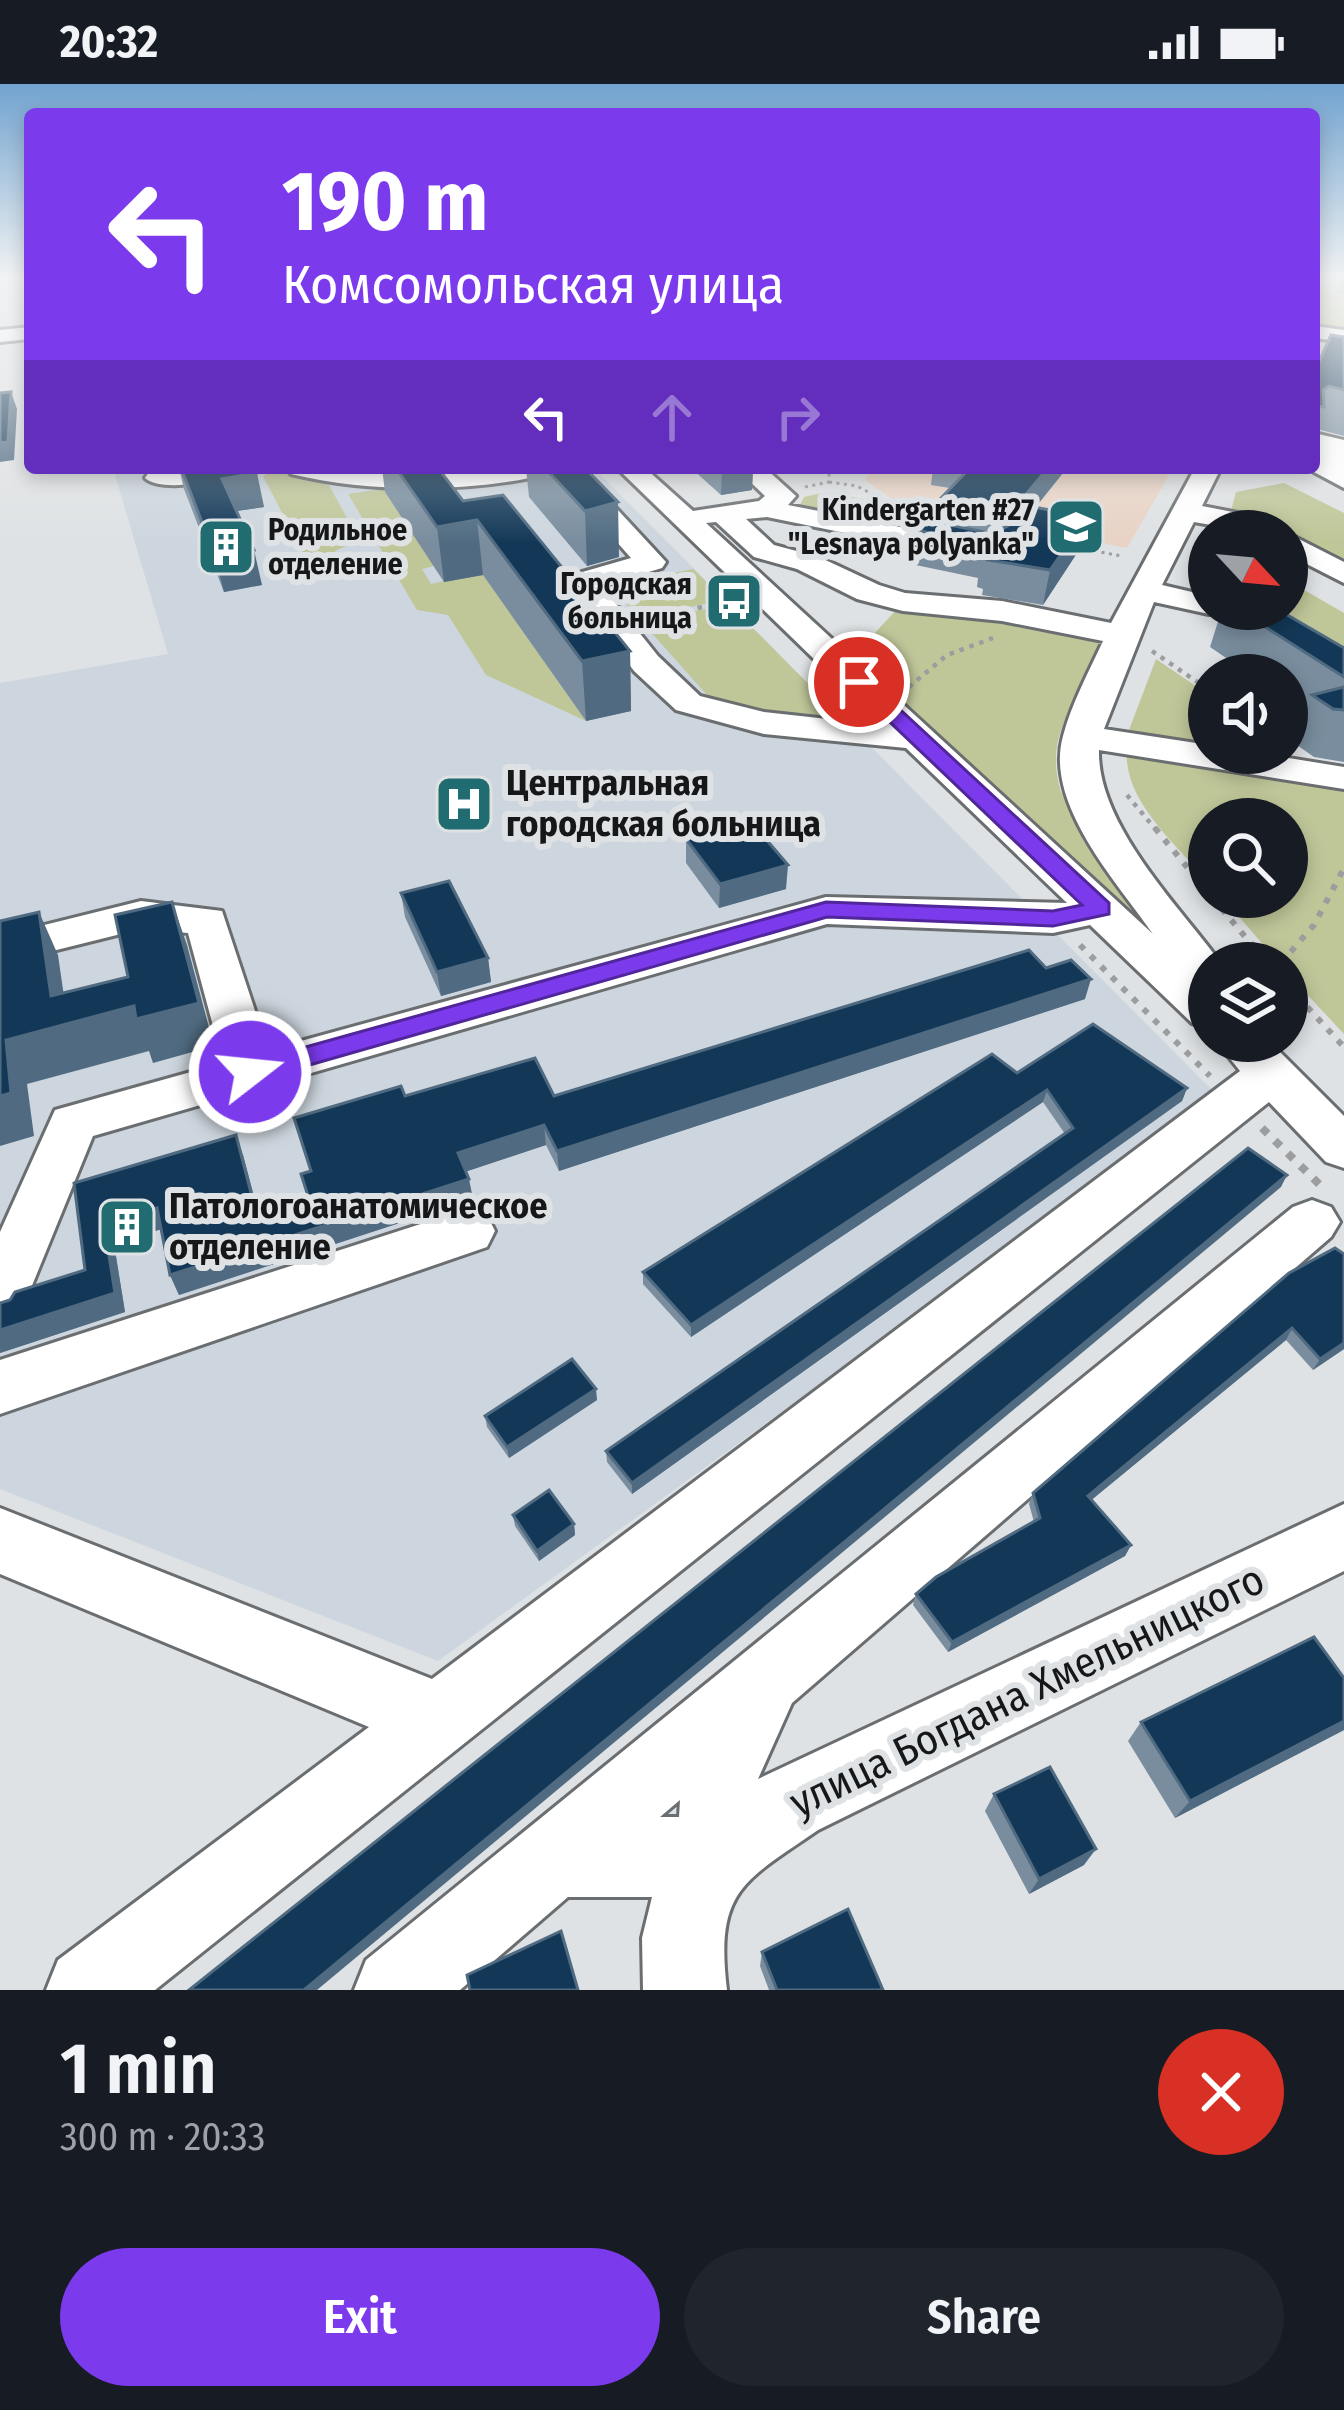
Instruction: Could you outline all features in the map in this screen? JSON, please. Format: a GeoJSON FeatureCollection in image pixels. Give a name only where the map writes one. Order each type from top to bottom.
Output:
{"type":"FeatureCollection","features":[{"type":"Feature","properties":{"kind":"street"},"geometry":{"type":"LineString","coordinates":[[1320,442],[1334,444],[1328,472],[1344,480]]}},
{"type":"Feature","properties":{"kind":"street"},"geometry":{"type":"LineString","coordinates":[[158,478],[186,474]]}},
{"type":"Feature","properties":{"kind":"street"},"geometry":{"type":"LineString","coordinates":[[341,474],[471,478],[498,474]]}},
{"type":"Feature","properties":{"kind":"street"},"geometry":{"type":"LineString","coordinates":[[570,474],[651,562],[584,582],[670,687],[705,710],[871,736],[919,738]]}},
{"type":"Feature","properties":{"kind":"street"},"geometry":{"type":"LineString","coordinates":[[636,474],[1188,992]]}},
{"type":"Feature","properties":{"kind":"street"},"geometry":{"type":"LineString","coordinates":[[756,474],[782,496],[767,509]]}},
{"type":"Feature","properties":{"kind":"street"},"geometry":{"type":"LineString","coordinates":[[1188,948],[1087,797],[1077,762],[1099,739],[1141,652],[1186,512],[1205,474]]}},
{"type":"Feature","properties":{"kind":"street"},"geometry":{"type":"LineString","coordinates":[[683,518],[767,509],[989,554]]}},
{"type":"Feature","properties":{"kind":"street"},"geometry":{"type":"LineString","coordinates":[[722,513],[764,551],[808,563],[868,592],[1060,623],[1141,652]]}},
{"type":"Feature","properties":{"kind":"street"},"geometry":{"type":"LineString","coordinates":[[1308,554],[1344,574]]}},
{"type":"Feature","properties":{"kind":"street"},"geometry":{"type":"LineString","coordinates":[[1162,593],[1188,601]]}},
{"type":"Feature","properties":{"kind":"street"},"geometry":{"type":"LineString","coordinates":[[1099,739],[1344,778]]}},
{"type":"Feature","properties":{"kind":"street"},"geometry":{"type":"LineString","coordinates":[[0,1298],[73,1123],[826,910],[1053,919],[1101,909]]}},
{"type":"Feature","properties":{"kind":"street"},"geometry":{"type":"LineString","coordinates":[[0,950],[141,915],[207,921],[250,1072]]}},
{"type":"Feature","properties":{"kind":"street"},"geometry":{"type":"LineString","coordinates":[[88,1990],[439,1719],[1241,1062]]}},
{"type":"Feature","properties":{"kind":"street"},"geometry":{"type":"LineString","coordinates":[[1264,1062],[1344,1148]]}},
{"type":"Feature","properties":{"kind":"street"},"geometry":{"type":"LineString","coordinates":[[396,1990],[1312,1222]]}},
{"type":"Feature","properties":{"kind":"street"},"geometry":{"type":"LineString","coordinates":[[0,1387],[467,1231]]}},
{"type":"Feature","properties":{"kind":"street","name":"улица Богдана Хмельницкого"},"geometry":{"type":"LineString","coordinates":[[715,1857],[791,1803],[1344,1536]]}},
{"type":"Feature","properties":{"kind":"street"},"geometry":{"type":"LineString","coordinates":[[0,1541],[439,1719]]}},
{"type":"Feature","properties":{"kind":"street"},"geometry":{"type":"LineString","coordinates":[[685,1990],[682,1964],[688,1904],[715,1857],[721,1765],[770,1677]]}},
{"type":"Feature","properties":{"kind":"street"},"geometry":{"type":"LineString","coordinates":[[554,1857],[715,1857]]}},
{"type":"Feature","properties":{"kind":"path"},"geometry":{"type":"LineString","coordinates":[[989,554],[1005,533],[1122,556]]}},
{"type":"Feature","properties":{"kind":"path"},"geometry":{"type":"LineString","coordinates":[[1162,593],[1141,652],[1188,678]]}},
{"type":"Feature","properties":{"kind":"path"},"geometry":{"type":"LineString","coordinates":[[618,624],[734,601]]}},
{"type":"Feature","properties":{"kind":"path"},"geometry":{"type":"LineString","coordinates":[[890,711],[920,674],[967,645],[1024,626],[1060,623]]}},
{"type":"Feature","properties":{"kind":"path"},"geometry":{"type":"LineString","coordinates":[[1099,739],[1126,793],[1188,868]]}},
{"type":"Feature","properties":{"kind":"path"},"geometry":{"type":"LineString","coordinates":[[1299,942],[1314,925],[1344,868]]}},
{"type":"Feature","properties":{"kind":"path"},"geometry":{"type":"LineString","coordinates":[[1229,918],[1249,942]]}},
{"type":"Feature","properties":{"kind":"path"},"geometry":{"type":"LineString","coordinates":[[1308,1008],[1344,1047]]}},
{"type":"Feature","properties":{"kind":"shaded area"},"geometry":{"type":"Polygon","coordinates":[[[115,474],[600,474],[1218,1096],[438,1661],[0,1489],[0,683],[168,654],[115,474]]]}},
{"type":"Feature","properties":{"kind":"shaded area","name":"Kindergarten #27 \"Lesnaya polyanka\""},"geometry":{"type":"Polygon","coordinates":[[[868,474],[1170,474],[1127,548],[900,505],[865,480],[868,474]]]}},
{"type":"Feature","properties":{"kind":"green space"},"geometry":{"type":"Polygon","coordinates":[[[263,476],[324,476],[359,540],[335,551],[340,574],[307,561],[263,476]]]}},
{"type":"Feature","properties":{"kind":"green space"},"geometry":{"type":"Polygon","coordinates":[[[1284,483],[1344,513],[1344,562],[1308,542],[1308,510],[1231,510],[1236,492],[1284,483]]]}},
{"type":"Feature","properties":{"kind":"green space"},"geometry":{"type":"Polygon","coordinates":[[[383,489],[434,566],[422,569],[431,584],[481,572],[586,721],[486,675],[448,615],[417,610],[348,494],[383,489]]]}},
{"type":"Feature","properties":{"kind":"green space"},"geometry":{"type":"Polygon","coordinates":[[[826,492],[993,523],[978,543],[805,512],[799,507],[804,497],[826,492]]]}},
{"type":"Feature","properties":{"kind":"green space"},"geometry":{"type":"Polygon","coordinates":[[[693,569],[725,600],[638,617],[615,591],[621,584],[693,569]]]}},
{"type":"Feature","properties":{"kind":"green space"},"geometry":{"type":"Polygon","coordinates":[[[1308,592],[1344,613],[1344,669],[1278,630],[1308,630],[1308,592]]]}},
{"type":"Feature","properties":{"kind":"green space"},"geometry":{"type":"Polygon","coordinates":[[[729,604],[851,727],[715,704],[642,622],[729,604]]]}},
{"type":"Feature","properties":{"kind":"green space"},"geometry":{"type":"Polygon","coordinates":[[[899,607],[1100,640],[1095,661],[1061,729],[1056,768],[1061,792],[1150,930],[1130,923],[859,657],[858,651],[899,607]]]}},
{"type":"Feature","properties":{"kind":"green space"},"geometry":{"type":"Polygon","coordinates":[[[1156,659],[1188,681],[1188,748],[1126,738],[1156,659]]]}},
{"type":"Feature","properties":{"kind":"green space"},"geometry":{"type":"Polygon","coordinates":[[[1127,749],[1188,758],[1188,774],[1291,774],[1344,782],[1344,1034],[1308,995],[1308,942],[1261,942],[1240,918],[1308,918],[1308,798],[1188,798],[1188,859],[1143,804],[1128,768],[1127,749]]]}},
{"type":"Feature","properties":{"kind":"building"},"geometry":{"type":"Polygon","coordinates":[[[1320,366],[1344,366],[1344,390],[1329,386],[1323,390],[1324,407],[1320,406],[1320,366]]]}},
{"type":"Feature","properties":{"kind":"building"},"geometry":{"type":"Polygon","coordinates":[[[11,392],[8,442],[0,443],[0,393],[11,392]]]}},
{"type":"Feature","properties":{"kind":"building"},"geometry":{"type":"Polygon","coordinates":[[[183,474],[251,474],[222,479],[254,550],[215,556],[183,474]]]}},
{"type":"Feature","properties":{"kind":"building"},"geometry":{"type":"Polygon","coordinates":[[[400,474],[443,474],[463,501],[503,495],[630,651],[582,661],[477,520],[437,527],[400,474]]]}},
{"type":"Feature","properties":{"kind":"building"},"geometry":{"type":"Polygon","coordinates":[[[551,474],[591,474],[618,502],[585,511],[551,474]]]}},
{"type":"Feature","properties":{"kind":"building"},"geometry":{"type":"Polygon","coordinates":[[[964,474],[1043,474],[1018,504],[1087,517],[1050,570],[988,560],[992,555],[983,553],[989,545],[911,529],[920,519],[994,534],[1014,522],[996,508],[942,497],[964,474]]]}},
{"type":"Feature","properties":{"kind":"building"},"geometry":{"type":"Polygon","coordinates":[[[1308,627],[1344,648],[1344,677],[1270,630],[1308,627]]]}},
{"type":"Feature","properties":{"kind":"building"},"geometry":{"type":"Polygon","coordinates":[[[1344,687],[1344,710],[1333,709],[1312,695],[1344,687]]]}},
{"type":"Feature","properties":{"kind":"building"},"geometry":{"type":"Polygon","coordinates":[[[752,823],[788,865],[720,884],[686,839],[752,823]]]}},
{"type":"Feature","properties":{"kind":"building"},"geometry":{"type":"Polygon","coordinates":[[[449,881],[488,958],[437,972],[401,893],[449,881]]]}},
{"type":"Feature","properties":{"kind":"building"},"geometry":{"type":"Polygon","coordinates":[[[172,902],[199,1003],[136,1019],[134,1006],[6,1040],[11,1093],[0,1096],[0,921],[39,912],[51,996],[128,977],[115,915],[172,902]]]}},
{"type":"Feature","properties":{"kind":"building"},"geometry":{"type":"Polygon","coordinates":[[[1029,950],[1046,968],[1071,960],[1091,979],[557,1151],[544,1125],[458,1153],[469,1179],[170,1275],[157,1208],[104,1225],[115,1293],[0,1330],[0,1303],[15,1292],[85,1270],[74,1183],[236,1135],[257,1216],[309,1199],[301,1174],[311,1171],[294,1118],[401,1086],[405,1096],[535,1058],[554,1096],[1029,950]]]}},
{"type":"Feature","properties":{"kind":"building"},"geometry":{"type":"Polygon","coordinates":[[[1093,1024],[1187,1088],[632,1483],[606,1451],[1073,1128],[1047,1090],[691,1325],[643,1272],[992,1054],[1017,1073],[1093,1024]]]}},
{"type":"Feature","properties":{"kind":"building"},"geometry":{"type":"Polygon","coordinates":[[[1248,1148],[1287,1175],[304,1990],[189,1990],[1248,1148]]]}},
{"type":"Feature","properties":{"kind":"building"},"geometry":{"type":"Polygon","coordinates":[[[1335,1248],[1344,1254],[1344,1343],[1320,1359],[1292,1328],[1088,1496],[1131,1545],[952,1642],[916,1594],[936,1577],[1040,1518],[1033,1493],[1289,1273],[1335,1248]]]}},
{"type":"Feature","properties":{"kind":"building"},"geometry":{"type":"Polygon","coordinates":[[[572,1359],[596,1389],[507,1447],[485,1416],[572,1359]]]}},
{"type":"Feature","properties":{"kind":"building"},"geometry":{"type":"Polygon","coordinates":[[[549,1490],[574,1524],[537,1551],[513,1515],[549,1490]]]}},
{"type":"Feature","properties":{"kind":"building"},"geometry":{"type":"Polygon","coordinates":[[[1314,1637],[1344,1678],[1344,1721],[1190,1801],[1141,1722],[1314,1637]]]}},
{"type":"Feature","properties":{"kind":"building"},"geometry":{"type":"Polygon","coordinates":[[[1050,1767],[1096,1849],[1039,1879],[994,1794],[1050,1767]]]}},
{"type":"Feature","properties":{"kind":"building"},"geometry":{"type":"Polygon","coordinates":[[[848,1909],[883,1990],[777,1990],[762,1952],[848,1909]]]}},
{"type":"Feature","properties":{"kind":"building"},"geometry":{"type":"Polygon","coordinates":[[[561,1931],[578,1990],[470,1990],[467,1975],[561,1931]]]}},
{"type":"Feature","properties":{"kind":"place","name":"Kindergarten #27 \"Lesnaya polyanka\""},"geometry":{"type":"Point","coordinates":[1076,527]}},
{"type":"Feature","properties":{"kind":"place","name":"Родильное отделение"},"geometry":{"type":"Point","coordinates":[226,547]}},
{"type":"Feature","properties":{"kind":"place","name":"Городская больница"},"geometry":{"type":"Point","coordinates":[734,601]}},
{"type":"Feature","properties":{"kind":"place","name":"Центральная городская больница"},"geometry":{"type":"Point","coordinates":[464,804]}},
{"type":"Feature","properties":{"kind":"place","name":"Патологоанатомическое отделение"},"geometry":{"type":"Point","coordinates":[127,1227]}},
{"type":"Feature","properties":{"kind":"route"},"geometry":{"type":"LineString","coordinates":[[250,1072],[826,910],[1053,919],[1101,909],[859,682]]}}]}
